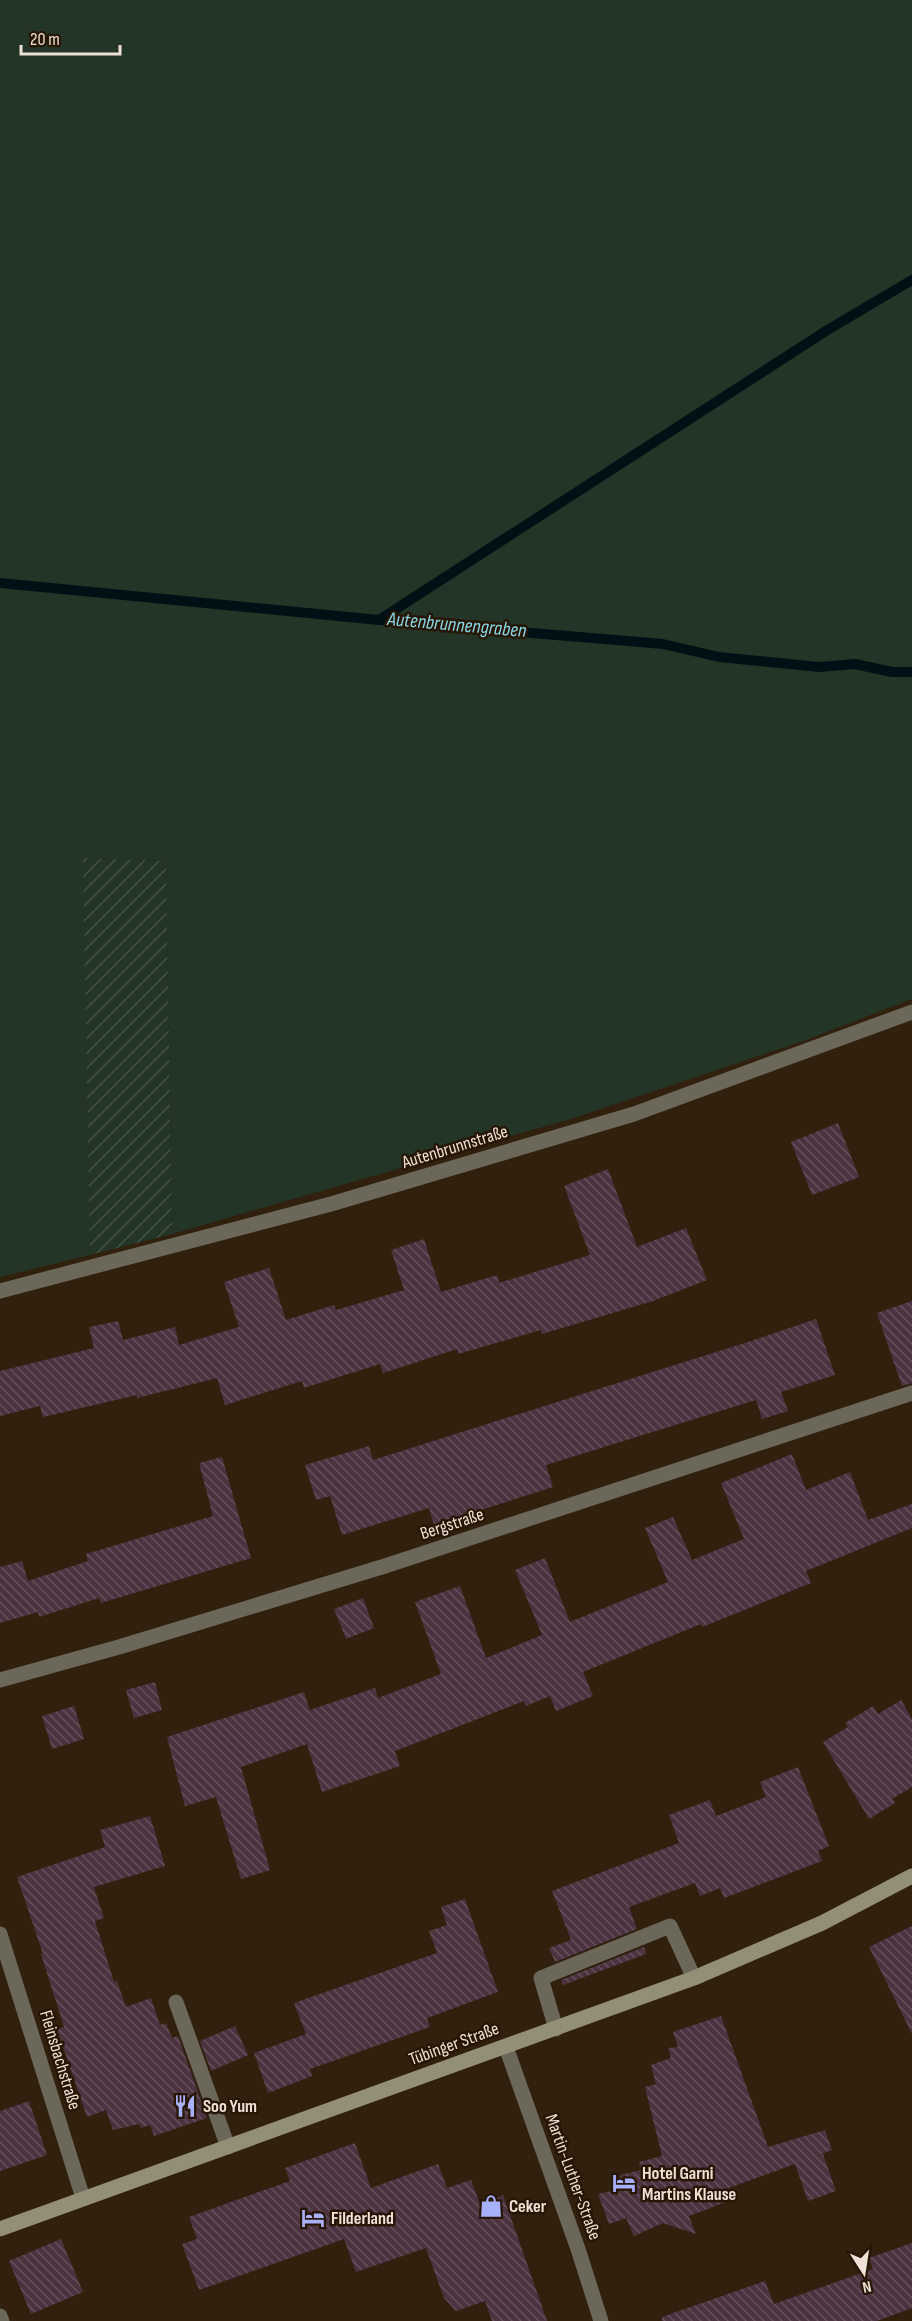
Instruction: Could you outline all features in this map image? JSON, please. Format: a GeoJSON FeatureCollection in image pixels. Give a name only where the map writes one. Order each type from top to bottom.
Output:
{"type":"FeatureCollection","features":[{"type":"Feature","properties":{"kind":"main road","name":"Tübinger Straße"},"geometry":{"type":"LineString","coordinates":[[0,2229],[694,1978],[822,1923],[912,1876]]}},
{"type":"Feature","properties":{"kind":"street","name":"Autenbrunnstraße"},"geometry":{"type":"LineString","coordinates":[[0,1291],[332,1204],[634,1114],[912,1012]]}},
{"type":"Feature","properties":{"kind":"street","name":"Bergstraße"},"geometry":{"type":"LineString","coordinates":[[0,1680],[118,1647],[385,1566],[912,1394]]}},
{"type":"Feature","properties":{"kind":"street"},"geometry":{"type":"LineString","coordinates":[[556,2029],[541,1978],[670,1926],[694,1978]]}},
{"type":"Feature","properties":{"kind":"street","name":"Fleinsbachstraße"},"geometry":{"type":"LineString","coordinates":[[0,1934],[83,2198]]}},
{"type":"Feature","properties":{"kind":"street"},"geometry":{"type":"LineString","coordinates":[[176,2002],[228,2146]]}},
{"type":"Feature","properties":{"kind":"street","name":"Martin-Luther-Straße"},"geometry":{"type":"LineString","coordinates":[[506,2047],[601,2321]]}},
{"type":"Feature","properties":{"kind":"street"},"geometry":{"type":"LineString","coordinates":[[0,2316],[2,2321]]}},
{"type":"Feature","properties":{"kind":"green space"},"geometry":{"type":"Polygon","coordinates":[[[0,0],[912,0],[912,999],[803,1041],[574,1118],[172,1234],[166,861],[84,858],[90,1255],[0,1277],[0,0]]]}},
{"type":"Feature","properties":{"kind":"green space"},"geometry":{"type":"Polygon","coordinates":[[[83,858],[166,861],[172,1234],[90,1255],[83,858]]]}},
{"type":"Feature","properties":{"kind":"building"},"geometry":{"type":"Polygon","coordinates":[[[838,1123],[859,1177],[812,1195],[791,1142],[838,1123]]]}},
{"type":"Feature","properties":{"kind":"building"},"geometry":{"type":"Polygon","coordinates":[[[608,1169],[637,1247],[686,1228],[707,1280],[653,1301],[542,1334],[541,1330],[458,1354],[457,1349],[383,1373],[380,1364],[304,1388],[302,1381],[225,1405],[217,1378],[137,1398],[137,1395],[43,1417],[40,1406],[0,1416],[0,1371],[94,1348],[89,1327],[118,1321],[123,1340],[175,1327],[179,1345],[239,1327],[224,1282],[269,1268],[286,1320],[334,1305],[336,1310],[404,1290],[391,1250],[424,1239],[441,1292],[497,1275],[499,1283],[590,1255],[564,1186],[608,1169]]]}},
{"type":"Feature","properties":{"kind":"building"},"geometry":{"type":"Polygon","coordinates":[[[912,1301],[912,1383],[902,1386],[877,1313],[912,1301]]]}},
{"type":"Feature","properties":{"kind":"building"},"geometry":{"type":"Polygon","coordinates":[[[816,1319],[835,1375],[781,1392],[788,1411],[762,1419],[756,1400],[546,1465],[553,1487],[434,1525],[429,1508],[342,1535],[330,1496],[316,1500],[305,1465],[369,1446],[373,1460],[816,1319]]]}},
{"type":"Feature","properties":{"kind":"building"},"geometry":{"type":"Polygon","coordinates":[[[792,1454],[806,1490],[850,1472],[868,1520],[912,1504],[912,1528],[806,1571],[811,1583],[702,1627],[701,1624],[583,1672],[593,1696],[556,1711],[550,1696],[526,1706],[524,1701],[395,1751],[400,1766],[322,1792],[307,1744],[241,1767],[270,1870],[241,1879],[216,1797],[185,1806],[167,1737],[304,1692],[310,1710],[375,1688],[378,1698],[441,1674],[415,1602],[460,1586],[486,1658],[542,1635],[515,1570],[545,1558],[570,1622],[668,1582],[645,1528],[673,1517],[692,1560],[744,1539],[721,1483],[792,1454]]]}},
{"type":"Feature","properties":{"kind":"building"},"geometry":{"type":"Polygon","coordinates":[[[222,1457],[251,1558],[101,1603],[99,1598],[39,1617],[38,1612],[0,1623],[0,1567],[22,1561],[28,1581],[88,1561],[86,1554],[213,1516],[199,1463],[222,1457]]]}},
{"type":"Feature","properties":{"kind":"building"},"geometry":{"type":"Polygon","coordinates":[[[363,1598],[374,1628],[346,1639],[334,1609],[363,1598]]]}},
{"type":"Feature","properties":{"kind":"building"},"geometry":{"type":"Polygon","coordinates":[[[155,1682],[162,1710],[134,1718],[126,1690],[155,1682]]]}},
{"type":"Feature","properties":{"kind":"building"},"geometry":{"type":"Polygon","coordinates":[[[901,1700],[912,1719],[912,1787],[892,1799],[895,1803],[869,1819],[823,1742],[848,1727],[845,1723],[873,1706],[878,1714],[901,1700]]]}},
{"type":"Feature","properties":{"kind":"building"},"geometry":{"type":"Polygon","coordinates":[[[74,1706],[84,1739],[52,1749],[42,1716],[74,1706]]]}},
{"type":"Feature","properties":{"kind":"building"},"geometry":{"type":"Polygon","coordinates":[[[798,1767],[829,1846],[818,1851],[822,1861],[724,1898],[720,1888],[700,1896],[695,1883],[629,1907],[637,1929],[555,1962],[549,1948],[571,1940],[552,1891],[679,1843],[669,1815],[710,1800],[716,1816],[766,1797],[760,1782],[798,1767]]]}},
{"type":"Feature","properties":{"kind":"building"},"geometry":{"type":"Polygon","coordinates":[[[150,1816],[165,1866],[94,1887],[104,1918],[95,1921],[114,1982],[117,1981],[126,2007],[151,1998],[160,2025],[166,2023],[172,2038],[178,2036],[207,2118],[154,2136],[150,2125],[141,2128],[139,2124],[113,2130],[106,2110],[87,2117],[57,2029],[64,2027],[17,1877],[105,1847],[100,1830],[150,1816]]]}},
{"type":"Feature","properties":{"kind":"building"},"geometry":{"type":"Polygon","coordinates":[[[465,1899],[498,1992],[427,2018],[430,2027],[310,2069],[312,2076],[268,2093],[254,2053],[306,2034],[294,2003],[437,1953],[429,1931],[447,1925],[441,1907],[465,1899]]]}},
{"type":"Feature","properties":{"kind":"building"},"geometry":{"type":"Polygon","coordinates":[[[912,1926],[912,2034],[869,1947],[912,1926]]]}},
{"type":"Feature","properties":{"kind":"building"},"geometry":{"type":"Polygon","coordinates":[[[644,1947],[646,1954],[563,1985],[561,1980],[644,1947]]]}},
{"type":"Feature","properties":{"kind":"building"},"geometry":{"type":"Polygon","coordinates":[[[721,2016],[768,2147],[825,2130],[832,2150],[813,2157],[823,2154],[836,2191],[808,2201],[795,2164],[723,2190],[726,2202],[689,2216],[696,2234],[663,2223],[634,2236],[626,2218],[609,2224],[598,2194],[611,2191],[621,2175],[641,2170],[639,2162],[662,2156],[645,2087],[656,2084],[651,2065],[671,2058],[668,2048],[678,2047],[673,2032],[721,2016]]]}},
{"type":"Feature","properties":{"kind":"building"},"geometry":{"type":"Polygon","coordinates":[[[235,2026],[248,2055],[211,2071],[200,2041],[235,2026]]]}},
{"type":"Feature","properties":{"kind":"building"},"geometry":{"type":"Polygon","coordinates":[[[29,2101],[47,2155],[0,2171],[0,2111],[29,2101]]]}},
{"type":"Feature","properties":{"kind":"building"},"geometry":{"type":"Polygon","coordinates":[[[355,2143],[371,2188],[438,2164],[447,2188],[471,2180],[480,2204],[503,2195],[547,2321],[492,2321],[485,2301],[456,2311],[444,2298],[426,2248],[356,2272],[344,2239],[199,2290],[182,2244],[197,2239],[189,2217],[290,2181],[285,2168],[355,2143]]]}},
{"type":"Feature","properties":{"kind":"building"},"geometry":{"type":"Polygon","coordinates":[[[61,2239],[83,2292],[31,2314],[9,2261],[61,2239]]]}},
{"type":"Feature","properties":{"kind":"building"},"geometry":{"type":"Polygon","coordinates":[[[912,2243],[912,2308],[877,2321],[662,2321],[662,2317],[765,2281],[774,2304],[873,2269],[869,2258],[912,2243]]]}},
{"type":"Feature","properties":{"kind":"waterway"},"geometry":{"type":"LineString","coordinates":[[379,620],[829,329],[912,280]]}},
{"type":"Feature","properties":{"kind":"waterway","name":"Autenbrunnengraben"},"geometry":{"type":"LineString","coordinates":[[0,583],[379,620],[663,644],[719,657],[819,667],[855,664],[892,672],[912,672]]}},
{"type":"Feature","properties":{"kind":"place","name":"Soo Yum"},"geometry":{"type":"Point","coordinates":[185,2106]}},
{"type":"Feature","properties":{"kind":"place","name":"Hotel Garni Martins Klause"},"geometry":{"type":"Point","coordinates":[624,2183]}},
{"type":"Feature","properties":{"kind":"place","name":"Ceker"},"geometry":{"type":"Point","coordinates":[491,2206]}},
{"type":"Feature","properties":{"kind":"place","name":"Filderland"},"geometry":{"type":"Point","coordinates":[313,2218]}}]}
